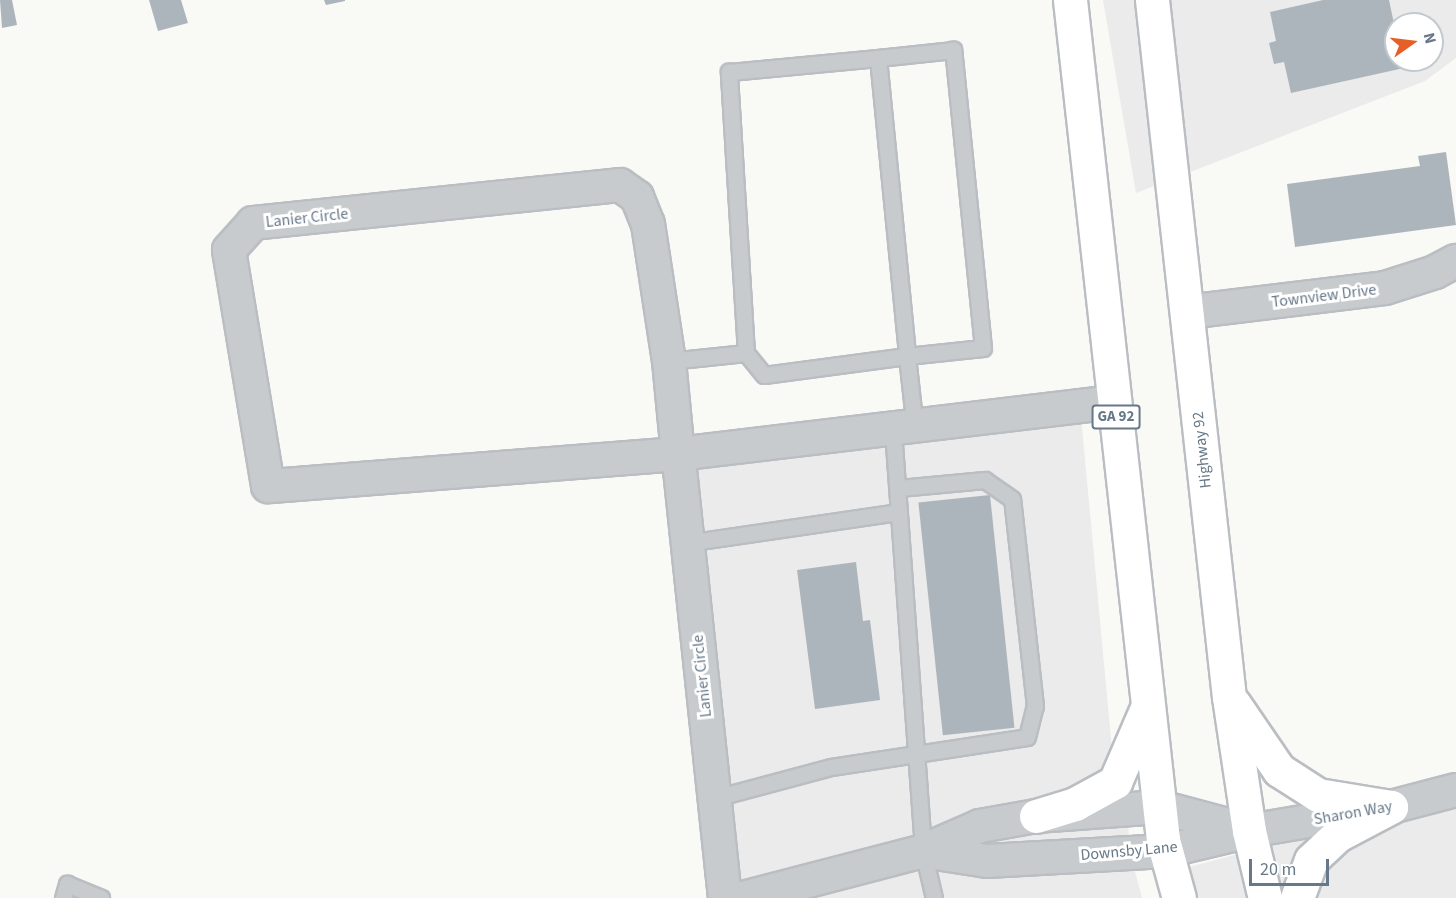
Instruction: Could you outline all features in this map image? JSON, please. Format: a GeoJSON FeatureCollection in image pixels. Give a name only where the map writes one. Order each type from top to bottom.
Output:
{"type":"FeatureCollection","features":[{"type":"Feature","properties":{"kind":"main road","name":"GA 92"},"geometry":{"type":"LineString","coordinates":[[1070,0],[1160,807],[1166,851],[1179,898]]}},
{"type":"Feature","properties":{"kind":"main road","name":"Highway 92"},"geometry":{"type":"LineString","coordinates":[[1152,0],[1229,697],[1250,831],[1265,898]]}},
{"type":"Feature","properties":{"kind":"main road"},"geometry":{"type":"LineString","coordinates":[[1229,697],[1279,770],[1318,795],[1391,807]]}},
{"type":"Feature","properties":{"kind":"main road"},"geometry":{"type":"LineString","coordinates":[[1036,816],[1075,804],[1115,782],[1148,706]]}},
{"type":"Feature","properties":{"kind":"main road"},"geometry":{"type":"LineString","coordinates":[[1297,898],[1311,860],[1338,835],[1391,807]]}},
{"type":"Feature","properties":{"kind":"street","name":"Lanier Circle"},"geometry":{"type":"LineString","coordinates":[[725,898],[716,798],[686,543],[678,454],[669,361],[648,224],[637,197],[620,185],[253,224],[229,250],[268,486],[678,454],[904,429],[1115,402]]}},
{"type":"Feature","properties":{"kind":"street","name":"Townview Drive"},"geometry":{"type":"LineString","coordinates":[[1187,312],[1386,288],[1435,272],[1456,261]]}},
{"type":"Feature","properties":{"kind":"street","name":"Sharon Way"},"geometry":{"type":"LineString","coordinates":[[1250,831],[1391,807],[1456,790]]}},
{"type":"Feature","properties":{"kind":"street","name":"Downsby Lane"},"geometry":{"type":"LineString","coordinates":[[743,898],[923,851],[980,826],[1036,816],[1160,807],[1250,831]]}},
{"type":"Feature","properties":{"kind":"street","name":"Downsby Lane"},"geometry":{"type":"LineString","coordinates":[[923,851],[987,861],[1166,851],[1250,831]]}},
{"type":"Feature","properties":{"kind":"lane"},"geometry":{"type":"LineString","coordinates":[[953,50],[983,348],[764,375],[746,353],[729,72],[878,58],[953,50]]}},
{"type":"Feature","properties":{"kind":"lane"},"geometry":{"type":"LineString","coordinates":[[878,58],[907,356],[904,429],[898,488],[899,512],[918,753],[923,851],[934,898]]}},
{"type":"Feature","properties":{"kind":"lane"},"geometry":{"type":"LineString","coordinates":[[669,361],[746,353]]}},
{"type":"Feature","properties":{"kind":"lane"},"geometry":{"type":"LineString","coordinates":[[716,798],[831,767],[1028,736],[1035,706],[1012,499],[985,480],[898,488]]}},
{"type":"Feature","properties":{"kind":"lane"},"geometry":{"type":"LineString","coordinates":[[686,543],[899,512]]}},
{"type":"Feature","properties":{"kind":"lane"},"geometry":{"type":"LineString","coordinates":[[63,898],[67,884],[101,898]]}},
{"type":"Feature","properties":{"kind":"shaded area"},"geometry":{"type":"Polygon","coordinates":[[[1103,0],[1456,0],[1456,58],[1444,67],[1444,12],[1384,12],[1384,72],[1437,72],[1425,81],[1136,193],[1103,0]]]}},
{"type":"Feature","properties":{"kind":"shaded area"},"geometry":{"type":"Polygon","coordinates":[[[1080,406],[1115,782],[1127,810],[1130,853],[1142,898],[725,898],[678,454],[1080,406]]]}},
{"type":"Feature","properties":{"kind":"shaded area"},"geometry":{"type":"Polygon","coordinates":[[[1456,796],[1456,898],[1166,898],[1159,875],[1456,796]]]}},
{"type":"Feature","properties":{"kind":"building"},"geometry":{"type":"Polygon","coordinates":[[[0,0],[12,0],[17,25],[2,28],[0,0]]]}},
{"type":"Feature","properties":{"kind":"building"},"geometry":{"type":"Polygon","coordinates":[[[149,0],[181,0],[188,23],[158,31],[149,0]]]}},
{"type":"Feature","properties":{"kind":"building"},"geometry":{"type":"Polygon","coordinates":[[[324,0],[345,0],[345,1],[326,5],[324,0]]]}},
{"type":"Feature","properties":{"kind":"building"},"geometry":{"type":"Polygon","coordinates":[[[1323,0],[1389,0],[1392,12],[1384,12],[1384,72],[1386,72],[1291,93],[1284,62],[1274,64],[1269,43],[1276,41],[1270,12],[1323,0]]]}},
{"type":"Feature","properties":{"kind":"building"},"geometry":{"type":"Polygon","coordinates":[[[1446,152],[1456,225],[1295,247],[1287,184],[1420,166],[1418,156],[1446,152]]]}},
{"type":"Feature","properties":{"kind":"building"},"geometry":{"type":"Polygon","coordinates":[[[990,495],[1014,728],[943,735],[918,503],[990,495]]]}},
{"type":"Feature","properties":{"kind":"building"},"geometry":{"type":"Polygon","coordinates":[[[856,562],[863,621],[870,620],[880,700],[815,709],[797,570],[856,562]]]}}]}
